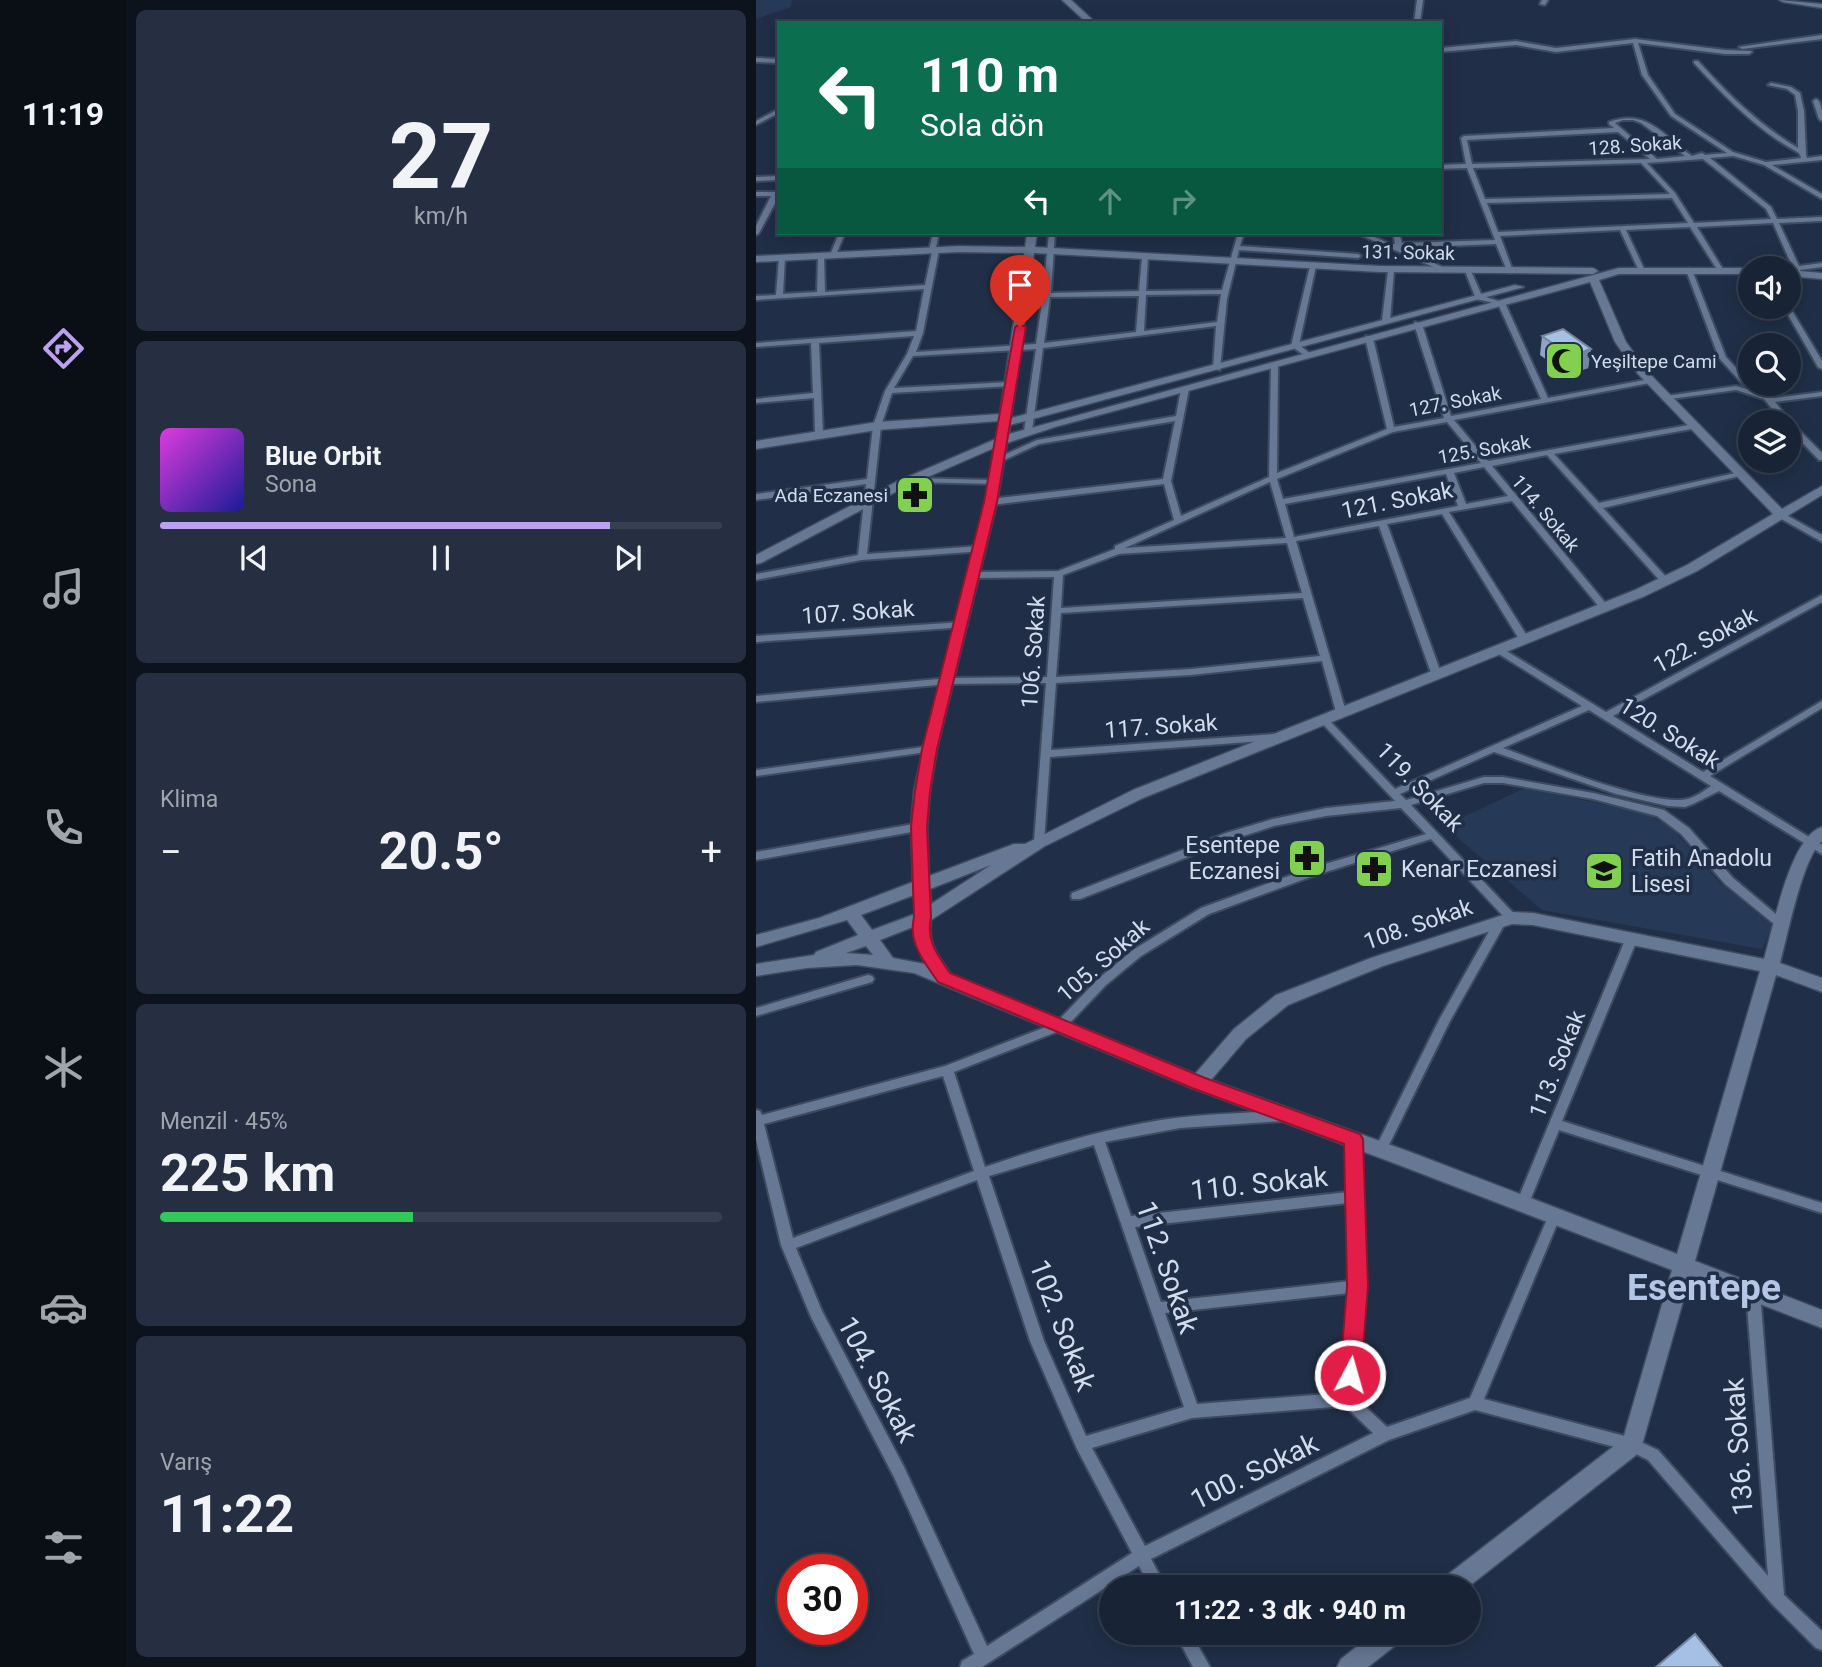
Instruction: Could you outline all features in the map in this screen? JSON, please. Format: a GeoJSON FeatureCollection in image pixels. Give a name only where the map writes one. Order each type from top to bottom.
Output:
{"type":"FeatureCollection","features":[{"type":"Feature","properties":{"kind":"street"},"geometry":{"type":"LineString","coordinates":[[1066,0],[1090,21]]}},
{"type":"Feature","properties":{"kind":"street"},"geometry":{"type":"LineString","coordinates":[[1417,21],[1420,0]]}},
{"type":"Feature","properties":{"kind":"street"},"geometry":{"type":"LineString","coordinates":[[1783,0],[1822,6]]}},
{"type":"Feature","properties":{"kind":"street"},"geometry":{"type":"LineString","coordinates":[[1740,47],[1822,37]]}},
{"type":"Feature","properties":{"kind":"street"},"geometry":{"type":"LineString","coordinates":[[1635,41],[1645,75],[1673,116],[1733,154]]}},
{"type":"Feature","properties":{"kind":"street"},"geometry":{"type":"LineString","coordinates":[[1442,50],[1516,43],[1556,50],[1635,41],[1725,52],[1749,52]]}},
{"type":"Feature","properties":{"kind":"street"},"geometry":{"type":"LineString","coordinates":[[756,60],[777,60]]}},
{"type":"Feature","properties":{"kind":"street"},"geometry":{"type":"LineString","coordinates":[[1696,62],[1739,108],[1785,144],[1801,152]]}},
{"type":"Feature","properties":{"kind":"street"},"geometry":{"type":"LineString","coordinates":[[1771,85],[1789,88],[1798,94],[1802,107],[1801,152],[1805,160]]}},
{"type":"Feature","properties":{"kind":"street"},"geometry":{"type":"LineString","coordinates":[[1816,101],[1822,119]]}},
{"type":"Feature","properties":{"kind":"street"},"geometry":{"type":"LineString","coordinates":[[756,113],[776,114]]}},
{"type":"Feature","properties":{"kind":"street"},"geometry":{"type":"LineString","coordinates":[[756,123],[776,114]]}},
{"type":"Feature","properties":{"kind":"street"},"geometry":{"type":"LineString","coordinates":[[1656,161],[1618,130],[1613,121],[1640,119],[1690,157]]}},
{"type":"Feature","properties":{"kind":"street"},"geometry":{"type":"LineString","coordinates":[[1510,271],[1470,168],[1464,138],[1618,130]]}},
{"type":"Feature","properties":{"kind":"street","name":"128. Sokak"},"geometry":{"type":"LineString","coordinates":[[1442,167],[1643,162],[1733,154],[1766,164],[1822,197]]}},
{"type":"Feature","properties":{"kind":"street"},"geometry":{"type":"LineString","coordinates":[[1702,155],[1769,208],[1788,256]]}},
{"type":"Feature","properties":{"kind":"street"},"geometry":{"type":"LineString","coordinates":[[1766,164],[1822,158]]}},
{"type":"Feature","properties":{"kind":"street"},"geometry":{"type":"LineString","coordinates":[[1643,162],[1674,196],[1721,271]]}},
{"type":"Feature","properties":{"kind":"street"},"geometry":{"type":"LineString","coordinates":[[756,179],[777,178]]}},
{"type":"Feature","properties":{"kind":"street"},"geometry":{"type":"LineString","coordinates":[[756,191],[777,192],[756,233]]}},
{"type":"Feature","properties":{"kind":"street"},"geometry":{"type":"LineString","coordinates":[[1484,201],[1674,196]]}},
{"type":"Feature","properties":{"kind":"street"},"geometry":{"type":"LineString","coordinates":[[1496,234],[1822,219]]}},
{"type":"Feature","properties":{"kind":"street"},"geometry":{"type":"LineString","coordinates":[[1623,230],[1642,271]]}},
{"type":"Feature","properties":{"kind":"street"},"geometry":{"type":"LineString","coordinates":[[821,294],[827,256],[841,235]]}},
{"type":"Feature","properties":{"kind":"street"},"geometry":{"type":"LineString","coordinates":[[862,557],[877,426],[889,391],[911,355],[919,332],[929,287],[936,235]]}},
{"type":"Feature","properties":{"kind":"street"},"geometry":{"type":"LineString","coordinates":[[944,978],[924,947],[920,932],[923,917],[919,827],[930,749],[991,502],[1017,349],[1032,235]]}},
{"type":"Feature","properties":{"kind":"street"},"geometry":{"type":"LineString","coordinates":[[1028,431],[1041,345],[1052,235]]}},
{"type":"Feature","properties":{"kind":"street"},"geometry":{"type":"LineString","coordinates":[[1217,368],[1218,324],[1231,262],[1240,235]]}},
{"type":"Feature","properties":{"kind":"street"},"geometry":{"type":"LineString","coordinates":[[1356,268],[1361,235]]}},
{"type":"Feature","properties":{"kind":"street"},"geometry":{"type":"LineString","coordinates":[[1365,235],[1399,248],[1500,242]]}},
{"type":"Feature","properties":{"kind":"street"},"geometry":{"type":"LineString","coordinates":[[1396,235],[1399,248]]}},
{"type":"Feature","properties":{"kind":"street"},"geometry":{"type":"LineString","coordinates":[[1236,248],[1358,256]]}},
{"type":"Feature","properties":{"kind":"street"},"geometry":{"type":"LineString","coordinates":[[1399,248],[1445,271]]}},
{"type":"Feature","properties":{"kind":"street","name":"131. Sokak"},"geometry":{"type":"LineString","coordinates":[[756,260],[934,250],[1029,250],[1391,270],[1588,274]]}},
{"type":"Feature","properties":{"kind":"street"},"geometry":{"type":"LineString","coordinates":[[1140,333],[1144,257]]}},
{"type":"Feature","properties":{"kind":"street"},"geometry":{"type":"LineString","coordinates":[[779,297],[782,258]]}},
{"type":"Feature","properties":{"kind":"street"},"geometry":{"type":"LineString","coordinates":[[1801,269],[1822,265]]}},
{"type":"Feature","properties":{"kind":"street"},"geometry":{"type":"LineString","coordinates":[[1295,346],[1312,266]]}},
{"type":"Feature","properties":{"kind":"street"},"geometry":{"type":"LineString","coordinates":[[1385,321],[1391,270]]}},
{"type":"Feature","properties":{"kind":"street"},"geometry":{"type":"LineString","coordinates":[[1689,270],[1723,358],[1738,374]]}},
{"type":"Feature","properties":{"kind":"street"},"geometry":{"type":"LineString","coordinates":[[1468,271],[1479,297]]}},
{"type":"Feature","properties":{"kind":"street"},"geometry":{"type":"LineString","coordinates":[[756,445],[877,426],[1030,417],[1385,321],[1479,297],[1588,274],[1619,271],[1738,271]]}},
{"type":"Feature","properties":{"kind":"street"},"geometry":{"type":"LineString","coordinates":[[1801,272],[1822,276]]}},
{"type":"Feature","properties":{"kind":"street"},"geometry":{"type":"LineString","coordinates":[[756,561],[868,501],[1002,439],[1501,303],[1588,274]]}},
{"type":"Feature","properties":{"kind":"street"},"geometry":{"type":"LineString","coordinates":[[1588,274],[1621,342],[1650,381],[1781,515],[1822,539]]}},
{"type":"Feature","properties":{"kind":"street"},"geometry":{"type":"LineString","coordinates":[[756,298],[929,287]]}},
{"type":"Feature","properties":{"kind":"street"},"geometry":{"type":"LineString","coordinates":[[1047,295],[1225,292]]}},
{"type":"Feature","properties":{"kind":"street"},"geometry":{"type":"LineString","coordinates":[[1479,297],[1501,303]]}},
{"type":"Feature","properties":{"kind":"street"},"geometry":{"type":"LineString","coordinates":[[1501,303],[1545,400]]}},
{"type":"Feature","properties":{"kind":"street"},"geometry":{"type":"LineString","coordinates":[[1794,319],[1822,367]]}},
{"type":"Feature","properties":{"kind":"street"},"geometry":{"type":"LineString","coordinates":[[911,355],[1017,349],[1218,324]]}},
{"type":"Feature","properties":{"kind":"street","name":"114. Sokak"},"geometry":{"type":"LineString","coordinates":[[1418,324],[1448,418],[1603,606]]}},
{"type":"Feature","properties":{"kind":"street"},"geometry":{"type":"LineString","coordinates":[[756,345],[919,332]]}},
{"type":"Feature","properties":{"kind":"street"},"geometry":{"type":"LineString","coordinates":[[1369,338],[1391,430]]}},
{"type":"Feature","properties":{"kind":"street"},"geometry":{"type":"LineString","coordinates":[[815,340],[819,434]]}},
{"type":"Feature","properties":{"kind":"street"},"geometry":{"type":"LineString","coordinates":[[1295,346],[1308,356]]}},
{"type":"Feature","properties":{"kind":"street"},"geometry":{"type":"LineString","coordinates":[[1275,365],[1273,478],[1341,712]]}},
{"type":"Feature","properties":{"kind":"street","name":"127. Sokak"},"geometry":{"type":"LineString","coordinates":[[1104,554],[1273,478],[1391,430],[1650,381]]}},
{"type":"Feature","properties":{"kind":"street"},"geometry":{"type":"LineString","coordinates":[[889,391],[1011,384]]}},
{"type":"Feature","properties":{"kind":"street"},"geometry":{"type":"LineString","coordinates":[[1178,520],[1167,481],[1185,389]]}},
{"type":"Feature","properties":{"kind":"street"},"geometry":{"type":"LineString","coordinates":[[1666,398],[1738,389]]}},
{"type":"Feature","properties":{"kind":"street"},"geometry":{"type":"LineString","coordinates":[[1760,396],[1768,399],[1822,394]]}},
{"type":"Feature","properties":{"kind":"street"},"geometry":{"type":"LineString","coordinates":[[756,401],[816,395]]}},
{"type":"Feature","properties":{"kind":"street"},"geometry":{"type":"LineString","coordinates":[[1768,399],[1778,410]]}},
{"type":"Feature","properties":{"kind":"street"},"geometry":{"type":"LineString","coordinates":[[999,459],[1037,442],[1180,418]]}},
{"type":"Feature","properties":{"kind":"street","name":"125. Sokak"},"geometry":{"type":"LineString","coordinates":[[1280,502],[1694,426]]}},
{"type":"Feature","properties":{"kind":"street"},"geometry":{"type":"LineString","coordinates":[[1801,436],[1822,458]]}},
{"type":"Feature","properties":{"kind":"street"},"geometry":{"type":"LineString","coordinates":[[1549,453],[1665,581]]}},
{"type":"Feature","properties":{"kind":"street"},"geometry":{"type":"LineString","coordinates":[[1449,471],[1463,507]]}},
{"type":"Feature","properties":{"kind":"street"},"geometry":{"type":"LineString","coordinates":[[1599,506],[1740,474]]}},
{"type":"Feature","properties":{"kind":"street"},"geometry":{"type":"LineString","coordinates":[[913,480],[994,482]]}},
{"type":"Feature","properties":{"kind":"street"},"geometry":{"type":"LineString","coordinates":[[756,497],[870,481]]}},
{"type":"Feature","properties":{"kind":"street"},"geometry":{"type":"LineString","coordinates":[[991,502],[1167,481]]}},
{"type":"Feature","properties":{"kind":"street"},"geometry":{"type":"LineString","coordinates":[[756,941],[850,912],[1039,842],[1138,794],[1665,581],[1822,490]]}},
{"type":"Feature","properties":{"kind":"street","name":"121. Sokak"},"geometry":{"type":"LineString","coordinates":[[1290,540],[1512,498]]}},
{"type":"Feature","properties":{"kind":"street"},"geometry":{"type":"LineString","coordinates":[[1444,511],[1524,639]]}},
{"type":"Feature","properties":{"kind":"street"},"geometry":{"type":"LineString","coordinates":[[1382,523],[1436,673]]}},
{"type":"Feature","properties":{"kind":"street","name":"106. Sokak"},"geometry":{"type":"LineString","coordinates":[[1039,842],[1054,680],[1059,574],[1104,554],[1290,540]]}},
{"type":"Feature","properties":{"kind":"street"},"geometry":{"type":"LineString","coordinates":[[756,577],[862,557],[980,549]]}},
{"type":"Feature","properties":{"kind":"street"},"geometry":{"type":"LineString","coordinates":[[973,575],[1059,574]]}},
{"type":"Feature","properties":{"kind":"street"},"geometry":{"type":"LineString","coordinates":[[1057,611],[1305,595]]}},
{"type":"Feature","properties":{"kind":"street","name":"122. Sokak"},"geometry":{"type":"LineString","coordinates":[[1606,716],[1822,598]]}},
{"type":"Feature","properties":{"kind":"street","name":"107. Sokak"},"geometry":{"type":"LineString","coordinates":[[756,639],[962,625]]}},
{"type":"Feature","properties":{"kind":"street","name":"120. Sokak"},"geometry":{"type":"LineString","coordinates":[[1497,649],[1719,786],[1818,842]]}},
{"type":"Feature","properties":{"kind":"street"},"geometry":{"type":"LineString","coordinates":[[756,699],[948,681],[1054,680],[1191,672],[1324,658]]}},
{"type":"Feature","properties":{"kind":"street"},"geometry":{"type":"LineString","coordinates":[[1703,776],[1822,704]]}},
{"type":"Feature","properties":{"kind":"street"},"geometry":{"type":"LineString","coordinates":[[1394,793],[1590,706]]}},
{"type":"Feature","properties":{"kind":"street","name":"119. Sokak"},"geometry":{"type":"LineString","coordinates":[[1323,719],[1433,835],[1507,919]]}},
{"type":"Feature","properties":{"kind":"street","name":"117. Sokak"},"geometry":{"type":"LineString","coordinates":[[1047,754],[1277,737]]}},
{"type":"Feature","properties":{"kind":"street"},"geometry":{"type":"LineString","coordinates":[[756,772],[930,749]]}},
{"type":"Feature","properties":{"kind":"street"},"geometry":{"type":"LineString","coordinates":[[1495,749],[1643,798],[1671,804],[1688,802],[1719,786]]}},
{"type":"Feature","properties":{"kind":"street"},"geometry":{"type":"LineString","coordinates":[[1076,896],[1230,836],[1273,823],[1326,812],[1404,804],[1484,780],[1503,780],[1641,807],[1673,820],[1729,881],[1783,925]]}},
{"type":"Feature","properties":{"kind":"street"},"geometry":{"type":"LineString","coordinates":[[756,856],[919,827]]}},
{"type":"Feature","properties":{"kind":"street","name":"105. Sokak"},"geometry":{"type":"LineString","coordinates":[[757,1118],[947,1070],[1060,1026],[1102,982],[1137,953],[1205,911],[1309,873],[1433,835]]}},
{"type":"Feature","properties":{"kind":"street"},"geometry":{"type":"LineString","coordinates":[[807,962],[923,917],[1039,842]]}},
{"type":"Feature","properties":{"kind":"street"},"geometry":{"type":"LineString","coordinates":[[1465,1575],[1632,1445],[1798,870],[1818,842]]}},
{"type":"Feature","properties":{"kind":"street"},"geometry":{"type":"LineString","coordinates":[[850,912],[867,939],[888,962]]}},
{"type":"Feature","properties":{"kind":"street"},"geometry":{"type":"LineString","coordinates":[[1381,1149],[1445,1020],[1507,919]]}},
{"type":"Feature","properties":{"kind":"street","name":"108. Sokak"},"geometry":{"type":"LineString","coordinates":[[1198,1083],[1240,1034],[1282,1000],[1322,982],[1507,919],[1533,919],[1772,967]]}},
{"type":"Feature","properties":{"kind":"street","name":"113. Sokak"},"geometry":{"type":"LineString","coordinates":[[1522,1204],[1631,940]]}},
{"type":"Feature","properties":{"kind":"street"},"geometry":{"type":"LineString","coordinates":[[756,970],[807,962],[857,959],[916,967],[1198,1083],[1381,1149],[1822,1319]]}},
{"type":"Feature","properties":{"kind":"street"},"geometry":{"type":"LineString","coordinates":[[1772,967],[1822,985]]}},
{"type":"Feature","properties":{"kind":"street"},"geometry":{"type":"LineString","coordinates":[[756,1012],[868,979]]}},
{"type":"Feature","properties":{"kind":"street","name":"102. Sokak"},"geometry":{"type":"LineString","coordinates":[[947,1070],[1037,1341],[1082,1444],[1151,1575]]}},
{"type":"Feature","properties":{"kind":"street"},"geometry":{"type":"LineString","coordinates":[[788,1245],[982,1174],[1098,1139],[1147,1128],[1291,1116]]}},
{"type":"Feature","properties":{"kind":"street","name":"104. Sokak"},"geometry":{"type":"LineString","coordinates":[[757,1118],[788,1245],[816,1313],[900,1472],[984,1657]]}},
{"type":"Feature","properties":{"kind":"street"},"geometry":{"type":"LineString","coordinates":[[1555,1124],[1712,1171],[1822,1208]]}},
{"type":"Feature","properties":{"kind":"street","name":"112. Sokak"},"geometry":{"type":"LineString","coordinates":[[1098,1139],[1192,1411]]}},
{"type":"Feature","properties":{"kind":"street"},"geometry":{"type":"LineString","coordinates":[[1348,1399],[1357,1286],[1353,1139]]}},
{"type":"Feature","properties":{"kind":"street","name":"110. Sokak"},"geometry":{"type":"LineString","coordinates":[[1127,1223],[1355,1197]]}},
{"type":"Feature","properties":{"kind":"street"},"geometry":{"type":"LineString","coordinates":[[1554,1217],[1475,1403],[1632,1445],[1653,1455],[1776,1599],[1822,1642]]}},
{"type":"Feature","properties":{"kind":"street"},"geometry":{"type":"LineString","coordinates":[[1157,1308],[1357,1286]]}},
{"type":"Feature","properties":{"kind":"street","name":"136. Sokak"},"geometry":{"type":"LineString","coordinates":[[1753,1292],[1776,1599]]}},
{"type":"Feature","properties":{"kind":"street"},"geometry":{"type":"LineString","coordinates":[[1082,1444],[1192,1411],[1348,1399],[1385,1435]]}},
{"type":"Feature","properties":{"kind":"street","name":"100. Sokak"},"geometry":{"type":"LineString","coordinates":[[968,1667],[1141,1556],[1385,1435],[1475,1403]]}},
{"type":"Feature","properties":{"kind":"street"},"geometry":{"type":"LineString","coordinates":[[1190,1645],[1202,1667]]}},
{"type":"Feature","properties":{"kind":"street"},"geometry":{"type":"LineString","coordinates":[[1349,1667],[1377,1645]]}},
{"type":"Feature","properties":{"kind":"shaded area"},"geometry":{"type":"Polygon","coordinates":[[[756,0],[792,0],[791,7],[756,19],[756,0]]]}},
{"type":"Feature","properties":{"kind":"shaded area","name":"Fatih Anadolu Lisesi"},"geometry":{"type":"Polygon","coordinates":[[[1525,788],[1645,813],[1672,828],[1720,883],[1773,926],[1762,949],[1542,910],[1444,826],[1525,788]]]}},
{"type":"Feature","properties":{"kind":"building"},"geometry":{"type":"Polygon","coordinates":[[[1563,329],[1591,349],[1570,356],[1542,336],[1563,329]]]}},
{"type":"Feature","properties":{"kind":"building"},"geometry":{"type":"Polygon","coordinates":[[[1695,1634],[1722,1667],[1656,1667],[1695,1634]]]}},
{"type":"Feature","properties":{"kind":"place","name":"Yeşiltepe Cami"},"geometry":{"type":"Point","coordinates":[1564,361]}},
{"type":"Feature","properties":{"kind":"place","name":"Ada Eczanesi"},"geometry":{"type":"Point","coordinates":[915,495]}},
{"type":"Feature","properties":{"kind":"place","name":"Esentepe Eczanesi"},"geometry":{"type":"Point","coordinates":[1307,858]}},
{"type":"Feature","properties":{"kind":"place","name":"Kenar Eczanesi"},"geometry":{"type":"Point","coordinates":[1374,869]}},
{"type":"Feature","properties":{"kind":"place","name":"Fatih Anadolu Lisesi"},"geometry":{"type":"Point","coordinates":[1604,871]}},
{"type":"Feature","properties":{"kind":"district","name":"Esentepe"},"geometry":{"type":"Point","coordinates":[1704,1287]}},
{"type":"Feature","properties":{"kind":"route"},"geometry":{"type":"LineString","coordinates":[[1020,327],[991,502],[922,791],[919,827],[923,917],[920,932],[924,947],[944,978],[1198,1083],[1353,1139],[1357,1286],[1350,1375]]}}]}
